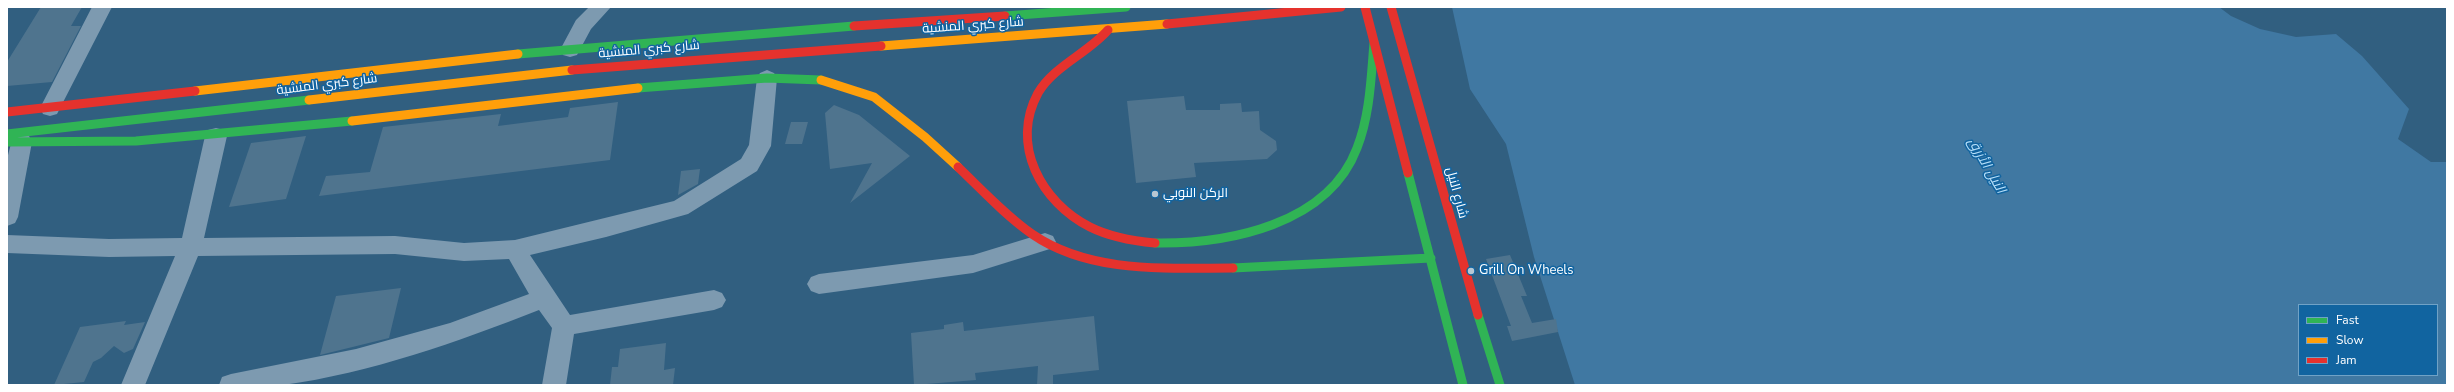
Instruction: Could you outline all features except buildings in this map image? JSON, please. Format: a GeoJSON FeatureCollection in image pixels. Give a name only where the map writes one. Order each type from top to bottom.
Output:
{"type":"FeatureCollection","features":[{"type":"Feature","properties":{"kind":"main road","name":"شارع كبري المنشية"},"geometry":{"type":"LineString","coordinates":[[7,112],[570,50],[742,34],[1126,7]]}},
{"type":"Feature","properties":{"kind":"main road","name":"شارع كبري المنشية"},"geometry":{"type":"LineString","coordinates":[[12,139],[628,64],[1108,30],[1296,10],[1341,7]]}},
{"type":"Feature","properties":{"kind":"main road"},"geometry":{"type":"LineString","coordinates":[[1365,7],[1463,385]]}},
{"type":"Feature","properties":{"kind":"main road","name":"شارع النيل"},"geometry":{"type":"LineString","coordinates":[[1391,7],[1463,268],[1500,385]]}},
{"type":"Feature","properties":{"kind":"main road"},"geometry":{"type":"LineString","coordinates":[[1108,30],[1094,47],[1057,71],[1043,86],[1033,102],[1026,125],[1026,148],[1033,172],[1051,199],[1074,219],[1103,234],[1123,240],[1155,245],[1191,245],[1228,238],[1262,228],[1298,214],[1329,192],[1350,162],[1358,142],[1364,119],[1374,43]]}},
{"type":"Feature","properties":{"kind":"main road"},"geometry":{"type":"LineString","coordinates":[[12,139],[59,144],[216,136],[642,88],[767,78],[821,80],[874,97],[925,137],[1016,220],[1045,242],[1084,258],[1144,267],[1242,268],[1431,258]]}},
{"type":"Feature","properties":{"kind":"street"},"geometry":{"type":"LineString","coordinates":[[50,108],[102,7]]}},
{"type":"Feature","properties":{"kind":"street"},"geometry":{"type":"LineString","coordinates":[[570,50],[583,25],[601,7]]}},
{"type":"Feature","properties":{"kind":"street"},"geometry":{"type":"LineString","coordinates":[[7,244],[109,248],[395,245],[464,252],[515,249],[606,228],[680,208],[749,165],[760,146],[767,78]]}},
{"type":"Feature","properties":{"kind":"street"},"geometry":{"type":"LineString","coordinates":[[133,385],[191,246],[216,136]]}},
{"type":"Feature","properties":{"kind":"street"},"geometry":{"type":"LineString","coordinates":[[7,217],[12,139]]}},
{"type":"Feature","properties":{"kind":"street"},"geometry":{"type":"LineString","coordinates":[[819,284],[973,264],[1045,242]]}},
{"type":"Feature","properties":{"kind":"street"},"geometry":{"type":"LineString","coordinates":[[515,249],[544,298],[564,326],[554,385]]}},
{"type":"Feature","properties":{"kind":"street"},"geometry":{"type":"LineString","coordinates":[[232,385],[356,359],[452,333],[544,298]]}},
{"type":"Feature","properties":{"kind":"street"},"geometry":{"type":"LineString","coordinates":[[564,326],[714,300]]}},
{"type":"Feature","properties":{"kind":"water","name":"النيل الأزرق"},"geometry":{"type":"Polygon","coordinates":[[[1452,7],[2219,7],[2231,16],[2260,29],[2296,37],[2336,34],[2362,56],[2409,109],[2398,139],[2431,162],[2447,162],[2447,385],[1575,385],[1534,257],[1506,144],[1470,89],[1452,7]]]}},
{"type":"Feature","properties":{"kind":"traffic: fast"},"geometry":{"type":"LineString","coordinates":[[1005,16],[1126,7]]}},
{"type":"Feature","properties":{"kind":"traffic: fast"},"geometry":{"type":"LineString","coordinates":[[518,54],[854,26]]}},
{"type":"Feature","properties":{"kind":"traffic: fast"},"geometry":{"type":"LineString","coordinates":[[1155,243],[1208,241],[1237,236],[1265,227],[1292,216],[1316,201],[1336,183],[1351,162],[1362,134],[1368,104],[1374,43]]}},
{"type":"Feature","properties":{"kind":"traffic: fast"},"geometry":{"type":"LineString","coordinates":[[638,88],[767,78],[821,80]]}},
{"type":"Feature","properties":{"kind":"traffic: fast"},"geometry":{"type":"LineString","coordinates":[[7,134],[309,100]]}},
{"type":"Feature","properties":{"kind":"traffic: fast"},"geometry":{"type":"LineString","coordinates":[[7,142],[50,143],[136,141],[352,121]]}},
{"type":"Feature","properties":{"kind":"traffic: fast"},"geometry":{"type":"LineString","coordinates":[[1408,173],[1463,385]]}},
{"type":"Feature","properties":{"kind":"traffic: fast"},"geometry":{"type":"LineString","coordinates":[[1233,268],[1431,258]]}},
{"type":"Feature","properties":{"kind":"traffic: fast"},"geometry":{"type":"LineString","coordinates":[[1478,315],[1500,385]]}},
{"type":"Feature","properties":{"kind":"traffic: slow"},"geometry":{"type":"LineString","coordinates":[[881,46],[1167,24]]}},
{"type":"Feature","properties":{"kind":"traffic: slow"},"geometry":{"type":"LineString","coordinates":[[195,91],[518,54]]}},
{"type":"Feature","properties":{"kind":"traffic: slow"},"geometry":{"type":"LineString","coordinates":[[309,100],[572,70]]}},
{"type":"Feature","properties":{"kind":"traffic: slow"},"geometry":{"type":"LineString","coordinates":[[821,80],[874,97],[925,137],[958,167]]}},
{"type":"Feature","properties":{"kind":"traffic: slow"},"geometry":{"type":"LineString","coordinates":[[352,121],[638,88]]}},
{"type":"Feature","properties":{"kind":"traffic: jam"},"geometry":{"type":"LineString","coordinates":[[1167,24],[1341,7]]}},
{"type":"Feature","properties":{"kind":"traffic: jam"},"geometry":{"type":"LineString","coordinates":[[1365,7],[1408,173]]}},
{"type":"Feature","properties":{"kind":"traffic: jam"},"geometry":{"type":"LineString","coordinates":[[1391,7],[1478,315]]}},
{"type":"Feature","properties":{"kind":"traffic: jam"},"geometry":{"type":"LineString","coordinates":[[854,26],[1005,16]]}},
{"type":"Feature","properties":{"kind":"traffic: jam"},"geometry":{"type":"LineString","coordinates":[[1108,30],[1092,46],[1054,74],[1039,92],[1030,111],[1026,129],[1027,148],[1032,166],[1041,183],[1067,212],[1091,228],[1108,235],[1136,241],[1155,243]]}},
{"type":"Feature","properties":{"kind":"traffic: jam"},"geometry":{"type":"LineString","coordinates":[[572,70],[628,64],[881,46]]}},
{"type":"Feature","properties":{"kind":"traffic: jam"},"geometry":{"type":"LineString","coordinates":[[7,112],[195,91]]}},
{"type":"Feature","properties":{"kind":"traffic: jam"},"geometry":{"type":"LineString","coordinates":[[958,167],[1011,217],[1033,235],[1067,252],[1113,264],[1137,267],[1233,268]]}},
{"type":"Feature","properties":{"kind":"place","name":"الركن النوبي"},"geometry":{"type":"Point","coordinates":[1155,194]}},
{"type":"Feature","properties":{"kind":"place","name":"Grill On Wheels"},"geometry":{"type":"Point","coordinates":[1471,271]}}]}
